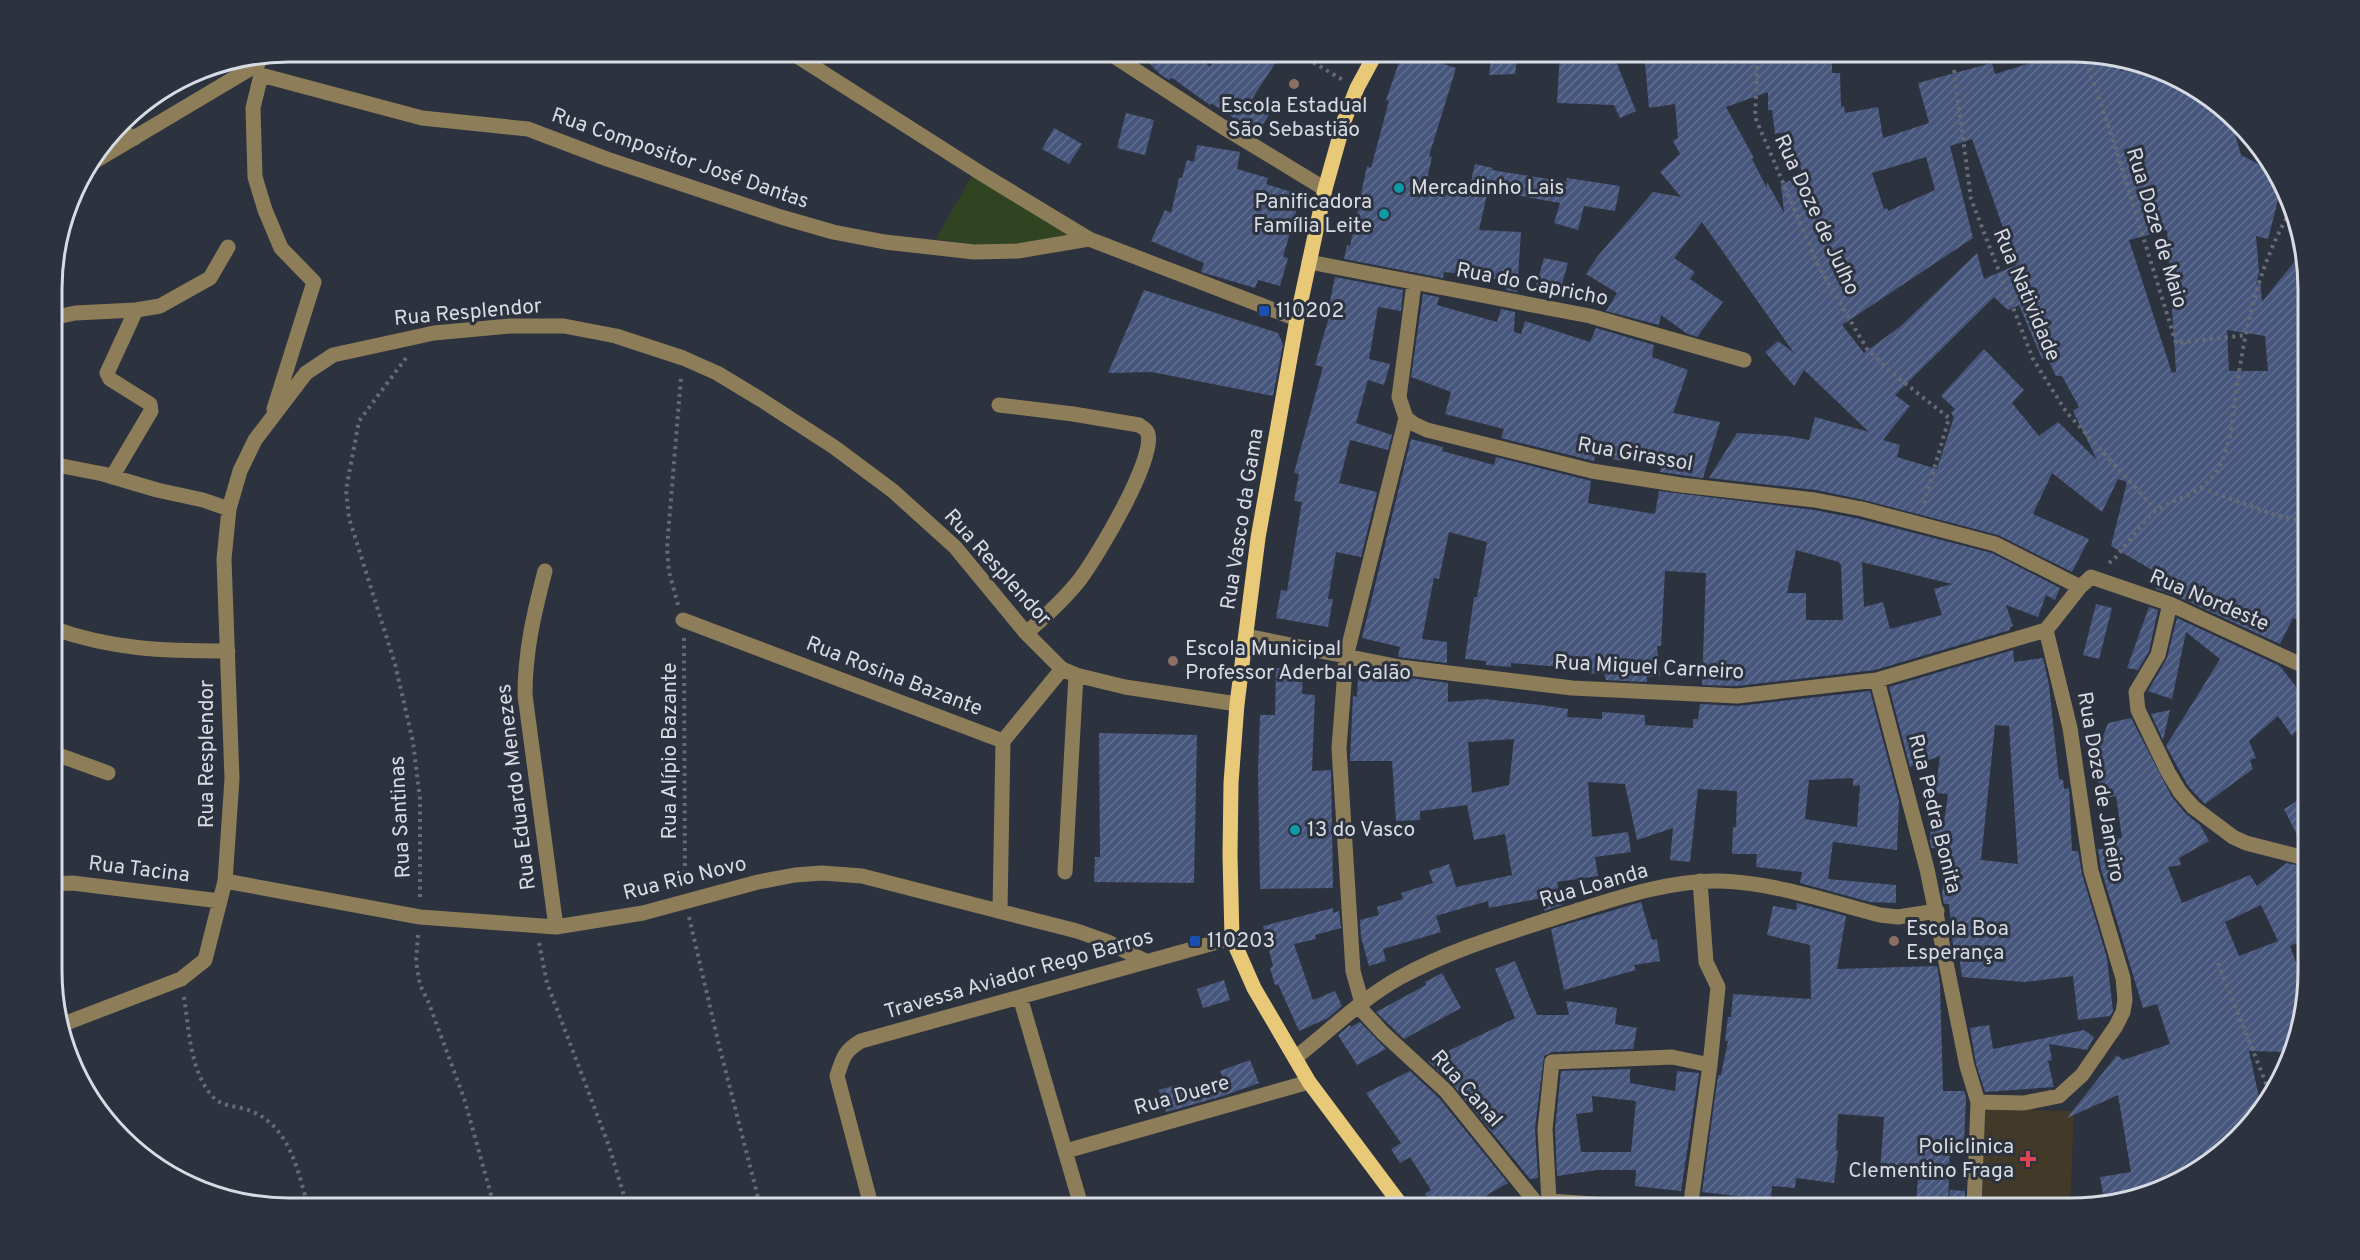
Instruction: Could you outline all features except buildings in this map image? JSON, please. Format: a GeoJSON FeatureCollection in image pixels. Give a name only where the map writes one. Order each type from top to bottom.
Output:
{"type":"FeatureCollection","features":[{"type":"Feature","properties":{"kind":"main road","name":"Rua Vasco da Gama"},"geometry":{"type":"LineString","coordinates":[[1371,62],[1357,88],[1344,121],[1325,189],[1297,319],[1258,538],[1237,704],[1230,855],[1232,938],[1254,988],[1310,1082],[1396,1198]]}},
{"type":"Feature","properties":{"kind":"street"},"geometry":{"type":"LineString","coordinates":[[806,62],[982,174],[1089,238],[1297,319]]}},
{"type":"Feature","properties":{"kind":"street"},"geometry":{"type":"LineString","coordinates":[[1123,62],[1325,189]]}},
{"type":"Feature","properties":{"kind":"street"},"geometry":{"type":"LineString","coordinates":[[105,156],[226,81],[258,66]]}},
{"type":"Feature","properties":{"kind":"street"},"geometry":{"type":"LineString","coordinates":[[258,66],[253,108],[255,177],[265,210],[281,248],[314,282],[272,418]]}},
{"type":"Feature","properties":{"kind":"street","name":"Rua Compositor José Dantas"},"geometry":{"type":"LineString","coordinates":[[258,66],[422,118],[528,129],[607,159],[781,217],[864,238],[974,252],[1018,251],[1089,238]]}},
{"type":"Feature","properties":{"kind":"street"},"geometry":{"type":"LineString","coordinates":[[124,133],[135,138]]}},
{"type":"Feature","properties":{"kind":"street"},"geometry":{"type":"LineString","coordinates":[[62,316],[160,306],[210,278],[228,247]]}},
{"type":"Feature","properties":{"kind":"street","name":"Rua do Capricho"},"geometry":{"type":"LineString","coordinates":[[1309,262],[1590,316],[1744,360]]}},
{"type":"Feature","properties":{"kind":"street"},"geometry":{"type":"LineString","coordinates":[[1361,1005],[1353,971],[1339,748],[1346,657],[1406,418],[1399,397],[1414,284]]}},
{"type":"Feature","properties":{"kind":"street"},"geometry":{"type":"LineString","coordinates":[[112,477],[152,411],[150,404],[110,379],[107,373],[136,310]]}},
{"type":"Feature","properties":{"kind":"street","name":"Rua Resplendor"},"geometry":{"type":"LineString","coordinates":[[181,979],[205,960],[225,881],[232,779],[224,560],[229,509],[240,471],[255,440],[306,373],[333,355],[424,335],[510,326],[564,326],[616,336],[682,358],[717,373],[834,447],[893,491],[955,548],[1026,633],[1069,672]]}},
{"type":"Feature","properties":{"kind":"street"},"geometry":{"type":"LineString","coordinates":[[999,405],[1139,425],[1146,430],[1148,443],[1126,505],[1082,577],[1063,600],[1026,633]]}},
{"type":"Feature","properties":{"kind":"street","name":"Rua Girassol"},"geometry":{"type":"LineString","coordinates":[[1406,418],[1427,430],[1592,471],[1815,500],[1862,509],[1995,544],[2086,582]]}},
{"type":"Feature","properties":{"kind":"street"},"geometry":{"type":"LineString","coordinates":[[62,466],[203,500],[229,509]]}},
{"type":"Feature","properties":{"kind":"street","name":"Rua Eduardo Menezes"},"geometry":{"type":"LineString","coordinates":[[544,571],[530,628],[525,661],[525,695],[556,927]]}},
{"type":"Feature","properties":{"kind":"street"},"geometry":{"type":"LineString","coordinates":[[2046,630],[2086,582]]}},
{"type":"Feature","properties":{"kind":"street","name":"Rua Nordeste"},"geometry":{"type":"LineString","coordinates":[[2086,582],[2170,604],[2298,663]]}},
{"type":"Feature","properties":{"kind":"street"},"geometry":{"type":"LineString","coordinates":[[2170,604],[2158,655],[2136,692],[2138,710],[2168,772],[2180,792],[2193,807],[2233,837],[2246,843],[2298,856]]}},
{"type":"Feature","properties":{"kind":"street","name":"Rua Rosina Bazante"},"geometry":{"type":"LineString","coordinates":[[683,620],[1003,741]]}},
{"type":"Feature","properties":{"kind":"street","name":"Rua Miguel Carneiro"},"geometry":{"type":"LineString","coordinates":[[1246,636],[1400,667],[1542,685],[1702,696],[1737,696],[1877,680],[2046,630]]}},
{"type":"Feature","properties":{"kind":"street","name":"Rua Doze de Janeiro"},"geometry":{"type":"LineString","coordinates":[[1978,1102],[2024,1103],[2060,1096],[2082,1075],[2116,1026],[2123,1012],[2125,1000],[2123,978],[2091,871],[2070,728],[2046,630]]}},
{"type":"Feature","properties":{"kind":"street"},"geometry":{"type":"LineString","coordinates":[[62,631],[115,646],[160,651],[228,651]]}},
{"type":"Feature","properties":{"kind":"street"},"geometry":{"type":"LineString","coordinates":[[1000,911],[1003,741],[1069,672]]}},
{"type":"Feature","properties":{"kind":"street"},"geometry":{"type":"LineString","coordinates":[[1069,672],[1125,687],[1237,704]]}},
{"type":"Feature","properties":{"kind":"street"},"geometry":{"type":"LineString","coordinates":[[1065,872],[1069,672]]}},
{"type":"Feature","properties":{"kind":"street","name":"Rua Pedra Bonita"},"geometry":{"type":"LineString","coordinates":[[1877,680],[1937,911],[1967,1066],[1978,1102],[1974,1198]]}},
{"type":"Feature","properties":{"kind":"street"},"geometry":{"type":"LineString","coordinates":[[62,757],[108,773]]}},
{"type":"Feature","properties":{"kind":"street","name":"Rua Rio Novo"},"geometry":{"type":"LineString","coordinates":[[225,881],[420,917],[556,927],[643,913],[758,882],[795,875],[822,873],[862,876],[1077,931],[1108,942],[1145,961]]}},
{"type":"Feature","properties":{"kind":"street"},"geometry":{"type":"LineString","coordinates":[[1692,1198],[1718,987],[1706,962],[1700,882]]}},
{"type":"Feature","properties":{"kind":"street","name":"Rua Loanda"},"geometry":{"type":"LineString","coordinates":[[1294,1058],[1399,978],[1465,946],[1648,891],[1700,882],[1752,883],[1880,915],[1898,917],[1937,911]]}},
{"type":"Feature","properties":{"kind":"street","name":"Rua Tacina"},"geometry":{"type":"LineString","coordinates":[[62,884],[220,901]]}},
{"type":"Feature","properties":{"kind":"street","name":"Travessa Aviador Rego Barros"},"geometry":{"type":"LineString","coordinates":[[869,1198],[837,1077],[842,1059],[849,1048],[861,1041],[1232,938]]}},
{"type":"Feature","properties":{"kind":"street"},"geometry":{"type":"LineString","coordinates":[[68,1023],[181,979]]}},
{"type":"Feature","properties":{"kind":"street"},"geometry":{"type":"LineString","coordinates":[[1020,997],[1079,1198]]}},
{"type":"Feature","properties":{"kind":"street","name":"Rua Canal"},"geometry":{"type":"LineString","coordinates":[[1361,1005],[1383,1033],[1446,1091],[1539,1198]]}},
{"type":"Feature","properties":{"kind":"street"},"geometry":{"type":"LineString","coordinates":[[1545,1198],[1545,1128],[1552,1062],[1672,1057],[1710,1065]]}},
{"type":"Feature","properties":{"kind":"street","name":"Rua Duere"},"geometry":{"type":"LineString","coordinates":[[1066,1151],[1310,1082]]}},
{"type":"Feature","properties":{"kind":"path"},"geometry":{"type":"LineString","coordinates":[[1313,62],[1357,88]]}},
{"type":"Feature","properties":{"kind":"path","name":"Rua Doze de Julho"},"geometry":{"type":"LineString","coordinates":[[1758,62],[1755,117],[1819,267],[1867,349],[1892,373],[1949,418],[1918,523]]}},
{"type":"Feature","properties":{"kind":"path","name":"Rua Natividade"},"geometry":{"type":"LineString","coordinates":[[1959,62],[1971,199],[2032,359],[2067,413],[2156,510]]}},
{"type":"Feature","properties":{"kind":"path","name":"Rua Doze de Maio"},"geometry":{"type":"LineString","coordinates":[[2087,62],[2175,343],[2247,335]]}},
{"type":"Feature","properties":{"kind":"path"},"geometry":{"type":"LineString","coordinates":[[2086,582],[2116,557],[2156,510],[2208,483],[2216,473],[2227,445],[2253,301],[2269,256],[2287,219]]}},
{"type":"Feature","properties":{"kind":"path","name":"Rua Santinas"},"geometry":{"type":"LineString","coordinates":[[424,335],[359,421],[346,490],[350,518],[395,664],[413,742],[420,799],[420,917],[416,961],[420,985],[464,1098],[492,1198]]}},
{"type":"Feature","properties":{"kind":"path","name":"Rua Alípio Bazante"},"geometry":{"type":"LineString","coordinates":[[682,358],[667,548],[669,572],[683,620],[686,657],[685,902],[718,1045],[758,1198]]}},
{"type":"Feature","properties":{"kind":"path"},"geometry":{"type":"LineString","coordinates":[[2200,487],[2275,515],[2298,520]]}},
{"type":"Feature","properties":{"kind":"path"},"geometry":{"type":"LineString","coordinates":[[537,927],[547,983],[609,1146],[625,1198]]}},
{"type":"Feature","properties":{"kind":"path"},"geometry":{"type":"LineString","coordinates":[[2218,963],[2267,1086]]}},
{"type":"Feature","properties":{"kind":"path"},"geometry":{"type":"LineString","coordinates":[[181,979],[192,1049],[199,1073],[212,1096],[220,1103],[252,1111],[273,1124],[286,1140],[305,1198]]}},
{"type":"Feature","properties":{"kind":"shaded area","name":"Policlinica Clementino Fraga"},"geometry":{"type":"Polygon","coordinates":[[[1985,1109],[2074,1111],[2070,1198],[1982,1198],[1985,1109]]]}},
{"type":"Feature","properties":{"kind":"green space"},"geometry":{"type":"Polygon","coordinates":[[[975,170],[1081,234],[1018,251],[936,239],[975,170]]]}},
{"type":"Feature","properties":{"kind":"place","name":"Escola Estadual São Sebastião"},"geometry":{"type":"Point","coordinates":[1294,84]}},
{"type":"Feature","properties":{"kind":"place","name":"Mercadinho Lais"},"geometry":{"type":"Point","coordinates":[1399,188]}},
{"type":"Feature","properties":{"kind":"place","name":"Panificadora Família Leite"},"geometry":{"type":"Point","coordinates":[1384,214]}},
{"type":"Feature","properties":{"kind":"place","name":"110202"},"geometry":{"type":"Point","coordinates":[1264,311]}},
{"type":"Feature","properties":{"kind":"place","name":"Escola Municipal Professor Aderbal Galão"},"geometry":{"type":"Point","coordinates":[1173,661]}},
{"type":"Feature","properties":{"kind":"place","name":"13 do Vasco"},"geometry":{"type":"Point","coordinates":[1295,830]}},
{"type":"Feature","properties":{"kind":"place","name":"110203"},"geometry":{"type":"Point","coordinates":[1195,941]}},
{"type":"Feature","properties":{"kind":"place","name":"Escola Boa Esperança"},"geometry":{"type":"Point","coordinates":[1894,941]}},
{"type":"Feature","properties":{"kind":"place","name":"Policlinica Clementino Fraga"},"geometry":{"type":"Point","coordinates":[2028,1159]}}]}
